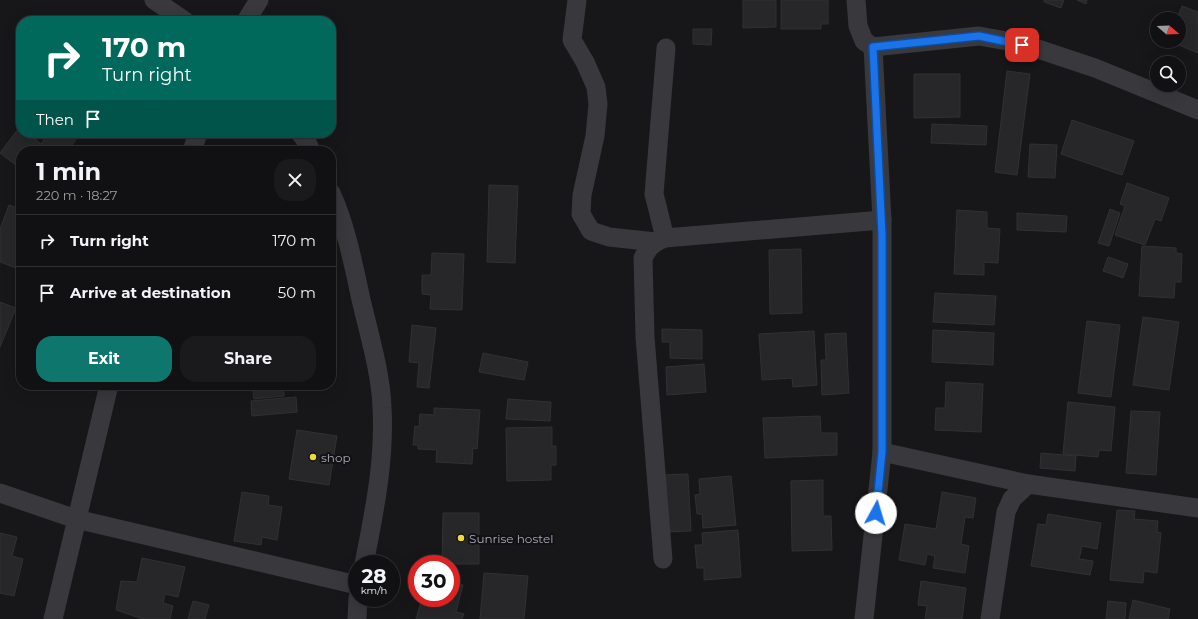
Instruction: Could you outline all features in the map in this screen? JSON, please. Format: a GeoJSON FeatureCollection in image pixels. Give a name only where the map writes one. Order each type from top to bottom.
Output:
{"type":"FeatureCollection","features":[{"type":"Feature","properties":{"kind":"street"},"geometry":{"type":"LineString","coordinates":[[154,0],[178,16]]}},
{"type":"Feature","properties":{"kind":"street"},"geometry":{"type":"LineString","coordinates":[[249,16],[259,0]]}},
{"type":"Feature","properties":{"kind":"street"},"geometry":{"type":"LineString","coordinates":[[577,0],[572,40],[585,62],[596,86],[598,104],[595,136],[582,195],[581,214],[591,231],[609,237],[660,240],[882,220]]}},
{"type":"Feature","properties":{"kind":"street"},"geometry":{"type":"LineString","coordinates":[[856,0],[858,26],[864,41],[873,47],[979,36],[1007,41],[1038,49],[1095,68],[1198,110]]}},
{"type":"Feature","properties":{"kind":"street"},"geometry":{"type":"LineString","coordinates":[[864,619],[882,452],[882,220],[873,47]]}},
{"type":"Feature","properties":{"kind":"street"},"geometry":{"type":"LineString","coordinates":[[660,240],[654,194],[666,48]]}},
{"type":"Feature","properties":{"kind":"street"},"geometry":{"type":"LineString","coordinates":[[336,203],[353,261],[378,374],[382,408],[381,454],[377,497],[366,555]]}},
{"type":"Feature","properties":{"kind":"street"},"geometry":{"type":"LineString","coordinates":[[660,240],[653,243],[643,258],[647,366],[663,559]]}},
{"type":"Feature","properties":{"kind":"street"},"geometry":{"type":"LineString","coordinates":[[53,619],[108,390]]}},
{"type":"Feature","properties":{"kind":"street"},"geometry":{"type":"LineString","coordinates":[[882,452],[1028,484],[1198,508]]}},
{"type":"Feature","properties":{"kind":"street"},"geometry":{"type":"LineString","coordinates":[[990,619],[1006,512],[1012,499],[1028,484]]}},
{"type":"Feature","properties":{"kind":"street"},"geometry":{"type":"LineString","coordinates":[[0,493],[76,519],[348,583]]}},
{"type":"Feature","properties":{"kind":"street"},"geometry":{"type":"LineString","coordinates":[[357,619],[358,607]]}},
{"type":"Feature","properties":{"kind":"building"},"geometry":{"type":"Polygon","coordinates":[[[743,0],[776,0],[776,27],[743,28],[743,0]]]}},
{"type":"Feature","properties":{"kind":"building"},"geometry":{"type":"Polygon","coordinates":[[[781,0],[828,0],[828,24],[821,24],[821,29],[781,29],[781,0]]]}},
{"type":"Feature","properties":{"kind":"building"},"geometry":{"type":"Polygon","coordinates":[[[1044,0],[1064,0],[1061,8],[1044,2],[1044,0]]]}},
{"type":"Feature","properties":{"kind":"building"},"geometry":{"type":"Polygon","coordinates":[[[1077,0],[1087,0],[1086,4],[1077,0]]]}},
{"type":"Feature","properties":{"kind":"building"},"geometry":{"type":"Polygon","coordinates":[[[1182,6],[1198,12],[1198,53],[1186,48],[1186,12],[1180,12],[1182,6]]]}},
{"type":"Feature","properties":{"kind":"building"},"geometry":{"type":"Polygon","coordinates":[[[693,29],[712,29],[711,45],[693,44],[693,29]]]}},
{"type":"Feature","properties":{"kind":"building"},"geometry":{"type":"Polygon","coordinates":[[[1007,71],[1030,74],[1017,175],[995,172],[1007,71]]]}},
{"type":"Feature","properties":{"kind":"building"},"geometry":{"type":"Polygon","coordinates":[[[914,74],[960,74],[960,117],[914,118],[914,74]]]}},
{"type":"Feature","properties":{"kind":"building"},"geometry":{"type":"Polygon","coordinates":[[[1072,120],[1134,141],[1122,175],[1061,154],[1072,120]]]}},
{"type":"Feature","properties":{"kind":"building"},"geometry":{"type":"Polygon","coordinates":[[[932,124],[987,126],[986,145],[931,143],[932,124]]]}},
{"type":"Feature","properties":{"kind":"building"},"geometry":{"type":"Polygon","coordinates":[[[16,132],[16,138],[38,138],[36,140],[41,144],[44,140],[42,138],[77,138],[71,146],[16,146],[16,165],[0,153],[16,132]]]}},
{"type":"Feature","properties":{"kind":"building"},"geometry":{"type":"Polygon","coordinates":[[[1030,144],[1057,145],[1055,178],[1028,177],[1030,144]]]}},
{"type":"Feature","properties":{"kind":"building"},"geometry":{"type":"Polygon","coordinates":[[[1127,183],[1169,198],[1161,221],[1155,219],[1145,245],[1115,235],[1125,206],[1120,204],[1127,183]]]}},
{"type":"Feature","properties":{"kind":"building"},"geometry":{"type":"Polygon","coordinates":[[[489,185],[518,186],[515,263],[487,262],[489,185]]]}},
{"type":"Feature","properties":{"kind":"building"},"geometry":{"type":"Polygon","coordinates":[[[9,205],[16,207],[16,268],[0,262],[0,229],[9,205]]]}},
{"type":"Feature","properties":{"kind":"building"},"geometry":{"type":"Polygon","coordinates":[[[1110,209],[1120,213],[1109,246],[1098,243],[1110,209]]]}},
{"type":"Feature","properties":{"kind":"building"},"geometry":{"type":"Polygon","coordinates":[[[957,210],[987,212],[987,228],[1000,229],[998,263],[984,262],[984,275],[954,274],[957,210]]]}},
{"type":"Feature","properties":{"kind":"building"},"geometry":{"type":"Polygon","coordinates":[[[1017,213],[1067,216],[1066,232],[1017,230],[1017,213]]]}},
{"type":"Feature","properties":{"kind":"building"},"geometry":{"type":"Polygon","coordinates":[[[1142,246],[1176,248],[1176,253],[1182,254],[1181,282],[1175,282],[1174,298],[1139,296],[1142,246]]]}},
{"type":"Feature","properties":{"kind":"building"},"geometry":{"type":"Polygon","coordinates":[[[801,249],[802,313],[770,314],[769,250],[801,249]]]}},
{"type":"Feature","properties":{"kind":"building"},"geometry":{"type":"Polygon","coordinates":[[[432,253],[464,254],[462,310],[430,309],[431,295],[422,294],[422,275],[431,275],[432,253]]]}},
{"type":"Feature","properties":{"kind":"building"},"geometry":{"type":"Polygon","coordinates":[[[1108,257],[1128,264],[1123,278],[1103,271],[1108,257]]]}},
{"type":"Feature","properties":{"kind":"building"},"geometry":{"type":"Polygon","coordinates":[[[935,293],[996,296],[994,325],[933,322],[935,293]]]}},
{"type":"Feature","properties":{"kind":"building"},"geometry":{"type":"Polygon","coordinates":[[[0,302],[16,308],[0,347],[0,302]]]}},
{"type":"Feature","properties":{"kind":"building"},"geometry":{"type":"Polygon","coordinates":[[[1143,317],[1179,322],[1169,390],[1133,385],[1143,317]]]}},
{"type":"Feature","properties":{"kind":"building"},"geometry":{"type":"Polygon","coordinates":[[[1087,321],[1120,325],[1111,397],[1078,393],[1087,321]]]}},
{"type":"Feature","properties":{"kind":"building"},"geometry":{"type":"Polygon","coordinates":[[[412,325],[436,328],[429,388],[417,387],[419,363],[409,362],[412,325]]]}},
{"type":"Feature","properties":{"kind":"building"},"geometry":{"type":"Polygon","coordinates":[[[662,329],[702,330],[702,359],[670,358],[670,342],[662,342],[662,329]]]}},
{"type":"Feature","properties":{"kind":"building"},"geometry":{"type":"Polygon","coordinates":[[[933,330],[994,333],[993,365],[932,362],[933,330]]]}},
{"type":"Feature","properties":{"kind":"building"},"geometry":{"type":"Polygon","coordinates":[[[814,331],[817,385],[793,387],[792,378],[762,380],[759,334],[814,331]]]}},
{"type":"Feature","properties":{"kind":"building"},"geometry":{"type":"Polygon","coordinates":[[[846,333],[849,393],[822,395],[821,360],[826,360],[825,334],[846,333]]]}},
{"type":"Feature","properties":{"kind":"building"},"geometry":{"type":"Polygon","coordinates":[[[483,353],[528,362],[524,380],[479,372],[483,353]]]}},
{"type":"Feature","properties":{"kind":"building"},"geometry":{"type":"Polygon","coordinates":[[[704,364],[706,392],[667,395],[666,367],[704,364]]]}},
{"type":"Feature","properties":{"kind":"building"},"geometry":{"type":"Polygon","coordinates":[[[946,382],[983,384],[981,432],[935,430],[936,408],[945,408],[946,382]]]}},
{"type":"Feature","properties":{"kind":"building"},"geometry":{"type":"Polygon","coordinates":[[[253,390],[283,390],[284,396],[254,399],[253,390]]]}},
{"type":"Feature","properties":{"kind":"building"},"geometry":{"type":"Polygon","coordinates":[[[296,397],[297,412],[252,416],[251,401],[296,397]]]}},
{"type":"Feature","properties":{"kind":"building"},"geometry":{"type":"Polygon","coordinates":[[[508,399],[551,402],[550,421],[506,419],[508,399]]]}},
{"type":"Feature","properties":{"kind":"building"},"geometry":{"type":"Polygon","coordinates":[[[1068,402],[1115,407],[1111,451],[1099,450],[1098,457],[1063,454],[1068,402]]]}},
{"type":"Feature","properties":{"kind":"building"},"geometry":{"type":"Polygon","coordinates":[[[434,408],[480,410],[477,449],[473,448],[472,464],[436,462],[437,450],[418,449],[418,445],[413,445],[415,426],[419,427],[420,414],[434,415],[434,408]]]}},
{"type":"Feature","properties":{"kind":"building"},"geometry":{"type":"Polygon","coordinates":[[[1131,411],[1160,412],[1156,475],[1126,473],[1131,411]]]}},
{"type":"Feature","properties":{"kind":"building"},"geometry":{"type":"Polygon","coordinates":[[[820,416],[821,433],[837,433],[837,455],[765,458],[763,418],[820,416]]]}},
{"type":"Feature","properties":{"kind":"building"},"geometry":{"type":"Polygon","coordinates":[[[552,427],[552,446],[556,446],[556,465],[551,465],[551,480],[507,481],[506,428],[552,427]]]}},
{"type":"Feature","properties":{"kind":"building","name":"shop"},"geometry":{"type":"Polygon","coordinates":[[[297,430],[337,436],[329,485],[289,479],[297,430]]]}},
{"type":"Feature","properties":{"kind":"building"},"geometry":{"type":"Polygon","coordinates":[[[1041,453],[1076,456],[1075,471],[1040,468],[1041,453]]]}},
{"type":"Feature","properties":{"kind":"building"},"geometry":{"type":"Polygon","coordinates":[[[688,474],[691,531],[666,532],[663,475],[688,474]]]}},
{"type":"Feature","properties":{"kind":"building"},"geometry":{"type":"Polygon","coordinates":[[[731,476],[736,525],[703,528],[702,514],[697,514],[695,495],[700,494],[699,479],[731,476]]]}},
{"type":"Feature","properties":{"kind":"building"},"geometry":{"type":"Polygon","coordinates":[[[823,480],[823,516],[831,516],[832,550],[792,551],[791,481],[823,480]]]}},
{"type":"Feature","properties":{"kind":"building"},"geometry":{"type":"Polygon","coordinates":[[[242,492],[269,496],[268,505],[282,507],[277,540],[262,537],[261,545],[234,541],[242,492]]]}},
{"type":"Feature","properties":{"kind":"building"},"geometry":{"type":"Polygon","coordinates":[[[942,492],[976,498],[973,518],[965,517],[961,544],[969,546],[965,573],[933,568],[935,556],[927,554],[925,565],[899,560],[905,524],[936,529],[942,492]]]}},
{"type":"Feature","properties":{"kind":"building"},"geometry":{"type":"Polygon","coordinates":[[[1117,510],[1135,511],[1134,519],[1158,521],[1157,532],[1161,533],[1157,573],[1144,571],[1143,583],[1110,580],[1117,510]]]}},
{"type":"Feature","properties":{"kind":"building","name":"Sunrise hostel"},"geometry":{"type":"Polygon","coordinates":[[[443,513],[479,513],[479,564],[460,564],[460,555],[442,555],[443,513]]]}},
{"type":"Feature","properties":{"kind":"building"},"geometry":{"type":"Polygon","coordinates":[[[1048,514],[1101,523],[1097,549],[1082,546],[1079,559],[1093,561],[1090,575],[1031,566],[1038,524],[1046,525],[1048,514]]]}},
{"type":"Feature","properties":{"kind":"building"},"geometry":{"type":"Polygon","coordinates":[[[738,530],[741,577],[704,580],[704,568],[697,568],[695,545],[703,545],[702,533],[738,530]]]}},
{"type":"Feature","properties":{"kind":"building"},"geometry":{"type":"Polygon","coordinates":[[[0,533],[17,537],[12,556],[23,559],[14,596],[0,593],[0,533]]]}},
{"type":"Feature","properties":{"kind":"building"},"geometry":{"type":"Polygon","coordinates":[[[142,558],[185,567],[178,597],[165,594],[163,603],[173,606],[170,619],[143,619],[116,610],[121,581],[137,582],[142,558]]]}},
{"type":"Feature","properties":{"kind":"building"},"geometry":{"type":"Polygon","coordinates":[[[484,573],[528,576],[524,619],[480,619],[484,573]]]}},
{"type":"Feature","properties":{"kind":"building"},"geometry":{"type":"Polygon","coordinates":[[[921,581],[966,588],[962,619],[925,619],[927,606],[918,605],[921,581]]]}},
{"type":"Feature","properties":{"kind":"building"},"geometry":{"type":"Polygon","coordinates":[[[460,584],[463,585],[460,597],[460,584]]]}},
{"type":"Feature","properties":{"kind":"building"},"geometry":{"type":"Polygon","coordinates":[[[1133,600],[1170,609],[1168,619],[1129,619],[1133,600]]]}},
{"type":"Feature","properties":{"kind":"building"},"geometry":{"type":"Polygon","coordinates":[[[193,601],[209,605],[205,619],[188,619],[193,601]]]}},
{"type":"Feature","properties":{"kind":"building"},"geometry":{"type":"Polygon","coordinates":[[[1108,601],[1126,603],[1125,619],[1106,619],[1108,601]]]}},
{"type":"Feature","properties":{"kind":"building"},"geometry":{"type":"Polygon","coordinates":[[[419,607],[457,607],[456,612],[464,614],[462,619],[416,619],[419,607]]]}},
{"type":"Feature","properties":{"kind":"place","name":"shop"},"geometry":{"type":"Point","coordinates":[313,457]}},
{"type":"Feature","properties":{"kind":"place","name":"Sunrise hostel"},"geometry":{"type":"Point","coordinates":[461,538]}},
{"type":"Feature","properties":{"kind":"route"},"geometry":{"type":"LineString","coordinates":[[876,513],[882,452],[882,235],[873,47],[979,36],[1022,45]]}}]}
